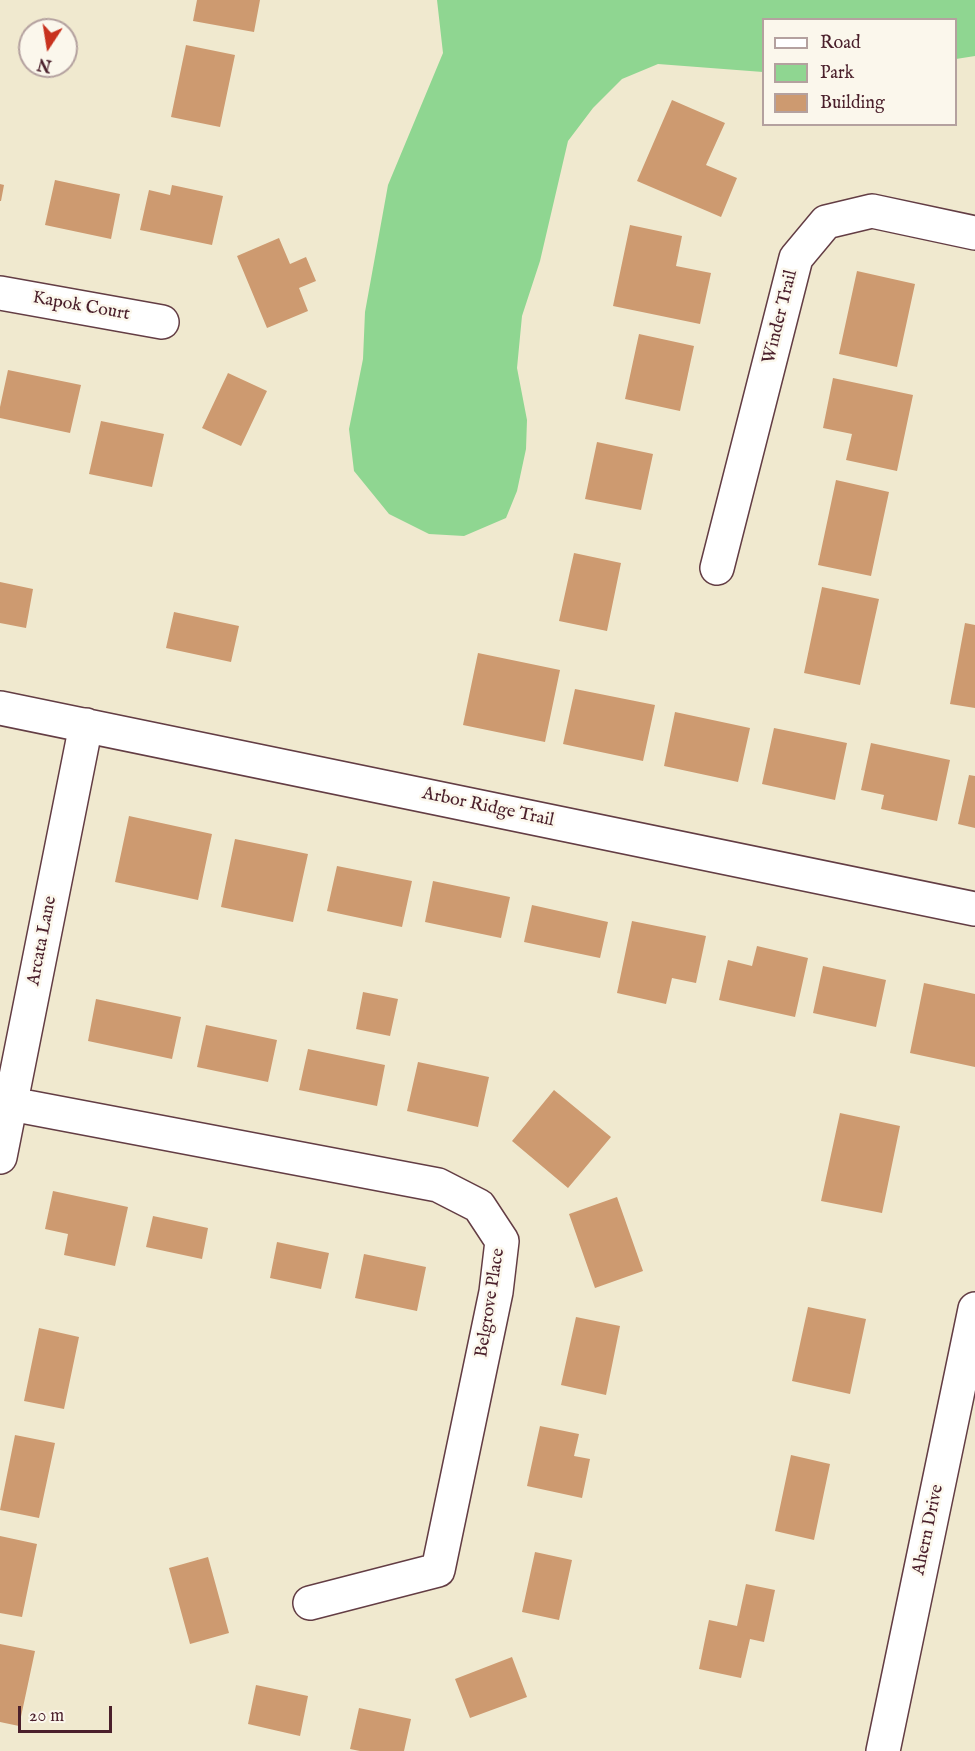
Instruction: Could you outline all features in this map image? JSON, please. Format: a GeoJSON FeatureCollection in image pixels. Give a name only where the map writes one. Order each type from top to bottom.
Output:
{"type":"FeatureCollection","features":[{"type":"Feature","properties":{"kind":"street","name":"Winder Trail"},"geometry":{"type":"LineString","coordinates":[[717,568],[796,258],[826,222],[872,211],[975,233]]}},
{"type":"Feature","properties":{"kind":"street","name":"Kapok Court"},"geometry":{"type":"LineString","coordinates":[[0,293],[162,322]]}},
{"type":"Feature","properties":{"kind":"street","name":"Arbor Ridge Trail"},"geometry":{"type":"LineString","coordinates":[[0,708],[975,909]]}},
{"type":"Feature","properties":{"kind":"street","name":"Arcata Lane"},"geometry":{"type":"LineString","coordinates":[[0,1157],[86,725]]}},
{"type":"Feature","properties":{"kind":"street","name":"Belgrove Place"},"geometry":{"type":"LineString","coordinates":[[10,1104],[438,1185],[479,1206],[502,1241],[496,1292],[438,1570],[310,1603]]}},
{"type":"Feature","properties":{"kind":"street","name":"Ahern Drive"},"geometry":{"type":"LineString","coordinates":[[883,1751],[975,1309]]}},
{"type":"Feature","properties":{"kind":"green space"},"geometry":{"type":"Polygon","coordinates":[[[437,0],[975,0],[975,56],[957,59],[957,18],[762,18],[762,72],[658,64],[622,79],[593,108],[568,141],[540,261],[522,316],[517,368],[527,420],[526,449],[517,491],[506,518],[464,536],[429,534],[389,514],[354,471],[349,429],[363,359],[365,312],[388,185],[443,53],[437,0]]]}},
{"type":"Feature","properties":{"kind":"building"},"geometry":{"type":"Polygon","coordinates":[[[197,0],[260,0],[254,32],[193,21],[197,0]]]}},
{"type":"Feature","properties":{"kind":"building"},"geometry":{"type":"Polygon","coordinates":[[[186,45],[235,55],[220,127],[171,117],[186,45]]]}},
{"type":"Feature","properties":{"kind":"building"},"geometry":{"type":"Polygon","coordinates":[[[672,100],[725,123],[706,165],[737,178],[721,217],[637,181],[672,100]]]}},
{"type":"Feature","properties":{"kind":"building"},"geometry":{"type":"Polygon","coordinates":[[[55,180],[120,194],[111,239],[45,225],[55,180]]]}},
{"type":"Feature","properties":{"kind":"building"},"geometry":{"type":"Polygon","coordinates":[[[0,184],[4,185],[1,201],[0,201],[0,184]]]}},
{"type":"Feature","properties":{"kind":"building"},"geometry":{"type":"Polygon","coordinates":[[[172,185],[223,196],[212,245],[140,230],[149,190],[170,195],[172,185]]]}},
{"type":"Feature","properties":{"kind":"building"},"geometry":{"type":"Polygon","coordinates":[[[630,225],[682,236],[676,266],[711,273],[700,324],[613,306],[630,225]]]}},
{"type":"Feature","properties":{"kind":"building"},"geometry":{"type":"Polygon","coordinates":[[[279,238],[290,264],[306,257],[316,281],[299,288],[308,311],[267,328],[237,256],[279,238]]]}},
{"type":"Feature","properties":{"kind":"building"},"geometry":{"type":"Polygon","coordinates":[[[857,271],[915,284],[897,367],[839,354],[857,271]]]}},
{"type":"Feature","properties":{"kind":"building"},"geometry":{"type":"Polygon","coordinates":[[[639,334],[694,346],[680,411],[625,399],[639,334]]]}},
{"type":"Feature","properties":{"kind":"building"},"geometry":{"type":"Polygon","coordinates":[[[8,370],[81,385],[70,433],[0,418],[0,407],[8,370]]]}},
{"type":"Feature","properties":{"kind":"building"},"geometry":{"type":"Polygon","coordinates":[[[228,373],[267,391],[241,446],[202,428],[228,373]]]}},
{"type":"Feature","properties":{"kind":"building"},"geometry":{"type":"Polygon","coordinates":[[[833,378],[913,395],[897,471],[846,460],[852,434],[823,428],[833,378]]]}},
{"type":"Feature","properties":{"kind":"building"},"geometry":{"type":"Polygon","coordinates":[[[101,421],[164,434],[152,487],[89,474],[101,421]]]}},
{"type":"Feature","properties":{"kind":"building"},"geometry":{"type":"Polygon","coordinates":[[[597,442],[653,454],[641,510],[585,499],[597,442]]]}},
{"type":"Feature","properties":{"kind":"building"},"geometry":{"type":"Polygon","coordinates":[[[836,480],[889,492],[871,576],[818,565],[836,480]]]}},
{"type":"Feature","properties":{"kind":"building"},"geometry":{"type":"Polygon","coordinates":[[[574,553],[621,563],[607,631],[559,621],[574,553]]]}},
{"type":"Feature","properties":{"kind":"building"},"geometry":{"type":"Polygon","coordinates":[[[0,582],[33,589],[26,628],[0,623],[0,582]]]}},
{"type":"Feature","properties":{"kind":"building"},"geometry":{"type":"Polygon","coordinates":[[[822,587],[879,599],[860,685],[804,673],[822,587]]]}},
{"type":"Feature","properties":{"kind":"building"},"geometry":{"type":"Polygon","coordinates":[[[174,612],[239,626],[231,662],[166,648],[174,612]]]}},
{"type":"Feature","properties":{"kind":"building"},"geometry":{"type":"Polygon","coordinates":[[[965,623],[975,625],[975,708],[950,704],[965,623]]]}},
{"type":"Feature","properties":{"kind":"building"},"geometry":{"type":"Polygon","coordinates":[[[478,653],[560,670],[545,742],[463,725],[478,653]]]}},
{"type":"Feature","properties":{"kind":"building"},"geometry":{"type":"Polygon","coordinates":[[[575,689],[655,705],[643,761],[563,744],[575,689]]]}},
{"type":"Feature","properties":{"kind":"building"},"geometry":{"type":"Polygon","coordinates":[[[675,712],[750,728],[738,782],[664,766],[675,712]]]}},
{"type":"Feature","properties":{"kind":"building"},"geometry":{"type":"Polygon","coordinates":[[[774,728],[847,743],[835,800],[762,784],[774,728]]]}},
{"type":"Feature","properties":{"kind":"building"},"geometry":{"type":"Polygon","coordinates":[[[871,743],[950,760],[937,821],[881,809],[884,795],[861,790],[871,743]]]}},
{"type":"Feature","properties":{"kind":"building"},"geometry":{"type":"Polygon","coordinates":[[[969,775],[975,776],[975,828],[958,824],[969,775]]]}},
{"type":"Feature","properties":{"kind":"building"},"geometry":{"type":"Polygon","coordinates":[[[129,816],[212,834],[198,900],[115,882],[129,816]]]}},
{"type":"Feature","properties":{"kind":"building"},"geometry":{"type":"Polygon","coordinates":[[[235,839],[308,854],[293,922],[221,907],[235,839]]]}},
{"type":"Feature","properties":{"kind":"building"},"geometry":{"type":"Polygon","coordinates":[[[337,866],[412,881],[402,927],[327,911],[337,866]]]}},
{"type":"Feature","properties":{"kind":"building"},"geometry":{"type":"Polygon","coordinates":[[[433,881],[510,897],[501,938],[425,922],[433,881]]]}},
{"type":"Feature","properties":{"kind":"building"},"geometry":{"type":"Polygon","coordinates":[[[532,905],[608,922],[600,958],[524,942],[532,905]]]}},
{"type":"Feature","properties":{"kind":"building"},"geometry":{"type":"Polygon","coordinates":[[[632,921],[706,936],[696,983],[672,978],[666,1004],[617,993],[632,921]]]}},
{"type":"Feature","properties":{"kind":"building"},"geometry":{"type":"Polygon","coordinates":[[[757,946],[808,958],[795,1017],[719,1000],[728,960],[752,966],[757,946]]]}},
{"type":"Feature","properties":{"kind":"building"},"geometry":{"type":"Polygon","coordinates":[[[823,966],[886,980],[876,1027],[813,1013],[823,966]]]}},
{"type":"Feature","properties":{"kind":"building"},"geometry":{"type":"Polygon","coordinates":[[[924,983],[975,994],[975,1067],[910,1053],[924,983]]]}},
{"type":"Feature","properties":{"kind":"building"},"geometry":{"type":"Polygon","coordinates":[[[363,992],[398,999],[390,1036],[356,1029],[363,992]]]}},
{"type":"Feature","properties":{"kind":"building"},"geometry":{"type":"Polygon","coordinates":[[[96,999],[181,1017],[172,1059],[88,1041],[96,999]]]}},
{"type":"Feature","properties":{"kind":"building"},"geometry":{"type":"Polygon","coordinates":[[[206,1025],[277,1040],[268,1082],[197,1067],[206,1025]]]}},
{"type":"Feature","properties":{"kind":"building"},"geometry":{"type":"Polygon","coordinates":[[[308,1049],[385,1065],[377,1106],[299,1090],[308,1049]]]}},
{"type":"Feature","properties":{"kind":"building"},"geometry":{"type":"Polygon","coordinates":[[[418,1062],[489,1077],[478,1127],[407,1111],[418,1062]]]}},
{"type":"Feature","properties":{"kind":"building"},"geometry":{"type":"Polygon","coordinates":[[[554,1090],[611,1137],[568,1188],[512,1141],[554,1090]]]}},
{"type":"Feature","properties":{"kind":"building"},"geometry":{"type":"Polygon","coordinates":[[[840,1113],[900,1126],[882,1213],[821,1201],[840,1113]]]}},
{"type":"Feature","properties":{"kind":"building"},"geometry":{"type":"Polygon","coordinates":[[[53,1191],[128,1207],[115,1266],[64,1255],[68,1234],[45,1229],[53,1191]]]}},
{"type":"Feature","properties":{"kind":"building"},"geometry":{"type":"Polygon","coordinates":[[[617,1197],[643,1271],[595,1288],[569,1214],[617,1197]]]}},
{"type":"Feature","properties":{"kind":"building"},"geometry":{"type":"Polygon","coordinates":[[[153,1216],[208,1228],[202,1259],[146,1247],[153,1216]]]}},
{"type":"Feature","properties":{"kind":"building"},"geometry":{"type":"Polygon","coordinates":[[[277,1242],[329,1253],[321,1289],[270,1278],[277,1242]]]}},
{"type":"Feature","properties":{"kind":"building"},"geometry":{"type":"Polygon","coordinates":[[[364,1254],[426,1267],[417,1311],[355,1298],[364,1254]]]}},
{"type":"Feature","properties":{"kind":"building"},"geometry":{"type":"Polygon","coordinates":[[[808,1307],[866,1319],[850,1394],[792,1381],[808,1307]]]}},
{"type":"Feature","properties":{"kind":"building"},"geometry":{"type":"Polygon","coordinates":[[[576,1317],[620,1326],[606,1395],[561,1385],[576,1317]]]}},
{"type":"Feature","properties":{"kind":"building"},"geometry":{"type":"Polygon","coordinates":[[[39,1328],[79,1337],[64,1409],[24,1401],[39,1328]]]}},
{"type":"Feature","properties":{"kind":"building"},"geometry":{"type":"Polygon","coordinates":[[[540,1426],[579,1434],[574,1456],[590,1459],[582,1498],[527,1486],[540,1426]]]}},
{"type":"Feature","properties":{"kind":"building"},"geometry":{"type":"Polygon","coordinates":[[[15,1435],[55,1443],[39,1518],[0,1510],[15,1435]]]}},
{"type":"Feature","properties":{"kind":"building"},"geometry":{"type":"Polygon","coordinates":[[[791,1455],[830,1464],[814,1540],[775,1531],[791,1455]]]}},
{"type":"Feature","properties":{"kind":"building"},"geometry":{"type":"Polygon","coordinates":[[[0,1536],[37,1544],[22,1617],[0,1613],[0,1536]]]}},
{"type":"Feature","properties":{"kind":"building"},"geometry":{"type":"Polygon","coordinates":[[[535,1552],[572,1560],[559,1620],[522,1612],[535,1552]]]}},
{"type":"Feature","properties":{"kind":"building"},"geometry":{"type":"Polygon","coordinates":[[[208,1557],[229,1633],[190,1644],[169,1568],[208,1557]]]}},
{"type":"Feature","properties":{"kind":"building"},"geometry":{"type":"Polygon","coordinates":[[[746,1584],[775,1590],[764,1642],[750,1639],[741,1678],[699,1669],[709,1620],[737,1626],[746,1584]]]}},
{"type":"Feature","properties":{"kind":"building"},"geometry":{"type":"Polygon","coordinates":[[[0,1644],[35,1651],[19,1726],[0,1722],[0,1644]]]}},
{"type":"Feature","properties":{"kind":"building"},"geometry":{"type":"Polygon","coordinates":[[[512,1657],[527,1697],[470,1718],[455,1679],[512,1657]]]}},
{"type":"Feature","properties":{"kind":"building"},"geometry":{"type":"Polygon","coordinates":[[[256,1685],[308,1696],[300,1736],[248,1724],[256,1685]]]}},
{"type":"Feature","properties":{"kind":"building"},"geometry":{"type":"Polygon","coordinates":[[[359,1708],[411,1719],[404,1751],[350,1749],[359,1708]]]}}]}
